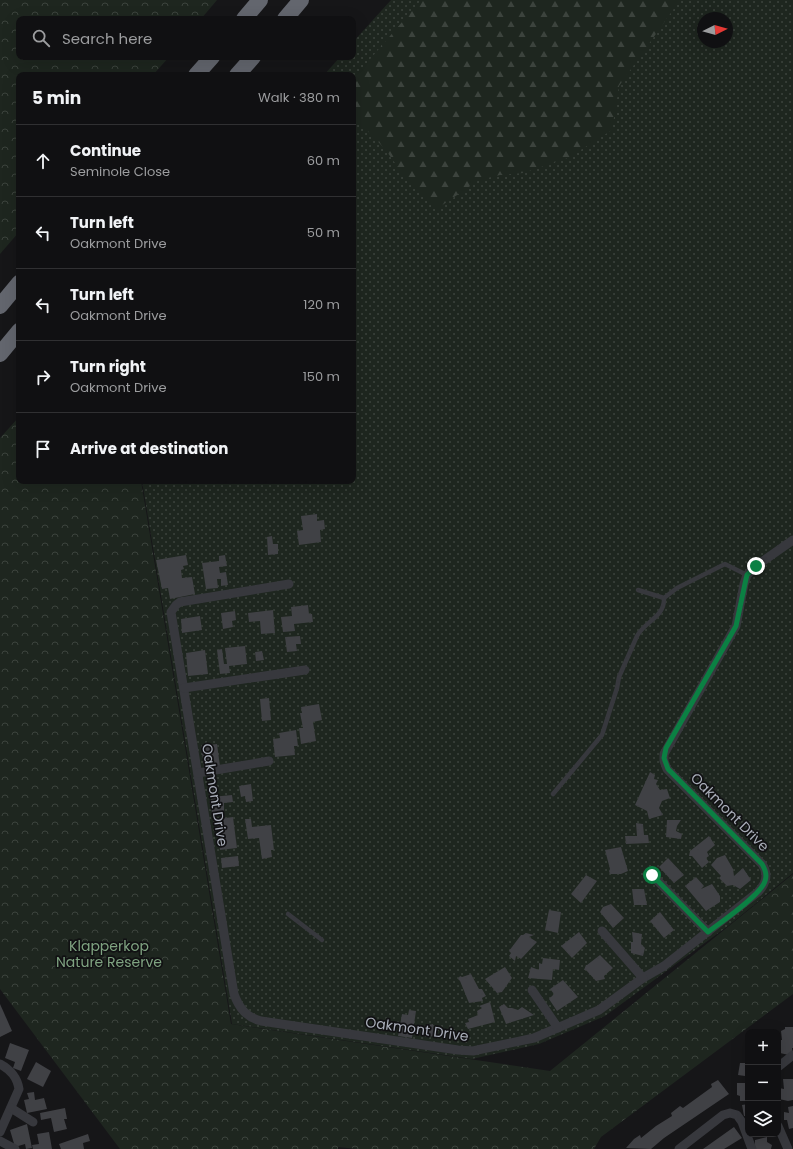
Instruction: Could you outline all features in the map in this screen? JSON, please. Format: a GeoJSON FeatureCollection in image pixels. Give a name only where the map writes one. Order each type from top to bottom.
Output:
{"type":"FeatureCollection","features":[{"type":"Feature","properties":{"kind":"highway"},"geometry":{"type":"LineString","coordinates":[[247,16],[260,0]]}},
{"type":"Feature","properties":{"kind":"highway"},"geometry":{"type":"LineString","coordinates":[[288,16],[301,0]]}},
{"type":"Feature","properties":{"kind":"highway"},"geometry":{"type":"LineString","coordinates":[[199,72],[209,60]]}},
{"type":"Feature","properties":{"kind":"highway"},"geometry":{"type":"LineString","coordinates":[[240,72],[250,60]]}},
{"type":"Feature","properties":{"kind":"highway"},"geometry":{"type":"LineString","coordinates":[[0,306],[16,287]]}},
{"type":"Feature","properties":{"kind":"highway"},"geometry":{"type":"LineString","coordinates":[[0,354],[16,335]]}},
{"type":"Feature","properties":{"kind":"street"},"geometry":{"type":"LineString","coordinates":[[747,575],[756,566],[793,540]]}},
{"type":"Feature","properties":{"kind":"street","name":"Oakmont Drive"},"geometry":{"type":"LineString","coordinates":[[289,584],[183,602],[176,605],[172,610],[171,616],[234,994],[239,1007],[247,1015],[261,1021],[465,1050],[482,1049],[534,1038],[599,1010],[643,978],[664,966],[761,889],[765,882],[765,871],[762,864],[668,769],[664,761],[664,754],[736,626],[747,575]]}},
{"type":"Feature","properties":{"kind":"street"},"geometry":{"type":"LineString","coordinates":[[184,688],[304,670]]}},
{"type":"Feature","properties":{"kind":"street"},"geometry":{"type":"LineString","coordinates":[[198,773],[269,761]]}},
{"type":"Feature","properties":{"kind":"street"},"geometry":{"type":"LineString","coordinates":[[652,875],[708,932]]}},
{"type":"Feature","properties":{"kind":"street"},"geometry":{"type":"LineString","coordinates":[[602,931],[643,978]]}},
{"type":"Feature","properties":{"kind":"street"},"geometry":{"type":"LineString","coordinates":[[532,990],[558,1028]]}},
{"type":"Feature","properties":{"kind":"street"},"geometry":{"type":"LineString","coordinates":[[779,1065],[793,1055]]}},
{"type":"Feature","properties":{"kind":"street"},"geometry":{"type":"LineString","coordinates":[[0,1064],[13,1073],[18,1082],[19,1090],[0,1132]]}},
{"type":"Feature","properties":{"kind":"street"},"geometry":{"type":"LineString","coordinates":[[11,1108],[33,1122]]}},
{"type":"Feature","properties":{"kind":"street"},"geometry":{"type":"LineString","coordinates":[[679,1149],[723,1116],[730,1113],[737,1115],[742,1122],[752,1149]]}},
{"type":"Feature","properties":{"kind":"street"},"geometry":{"type":"LineString","coordinates":[[781,1133],[788,1149]]}},
{"type":"Feature","properties":{"kind":"street"},"geometry":{"type":"LineString","coordinates":[[0,1141],[15,1149]]}},
{"type":"Feature","properties":{"kind":"lane"},"geometry":{"type":"LineString","coordinates":[[552,794],[602,735],[617,688],[618,677],[640,630],[659,615],[664,603],[664,598],[677,588],[726,564],[747,575]]}},
{"type":"Feature","properties":{"kind":"lane"},"geometry":{"type":"LineString","coordinates":[[638,590],[664,598]]}},
{"type":"Feature","properties":{"kind":"lane"},"geometry":{"type":"LineString","coordinates":[[288,914],[322,940]]}},
{"type":"Feature","properties":{"kind":"green space"},"geometry":{"type":"Polygon","coordinates":[[[0,0],[217,0],[204,16],[16,16],[16,60],[166,60],[156,72],[16,72],[16,235],[0,254],[0,0]]]}},
{"type":"Feature","properties":{"kind":"green space"},"geometry":{"type":"Polygon","coordinates":[[[391,0],[793,0],[793,873],[728,926],[605,1016],[539,1044],[472,1059],[232,1024],[142,484],[356,484],[356,72],[327,72],[337,60],[356,60],[356,39],[391,0]]]}},
{"type":"Feature","properties":{"kind":"green space"},"geometry":{"type":"Polygon","coordinates":[[[421,0],[680,0],[619,86],[612,130],[568,158],[523,173],[500,175],[479,180],[438,208],[405,177],[385,149],[356,119],[356,76],[421,0]]]}},
{"type":"Feature","properties":{"kind":"green space","name":"Klapperkop Nature Reserve"},"geometry":{"type":"Polygon","coordinates":[[[16,420],[16,484],[141,484],[231,1024],[550,1071],[793,874],[793,994],[601,1137],[594,1149],[358,1149],[338,1147],[338,1149],[120,1149],[0,989],[0,438],[16,420]]]}},
{"type":"Feature","properties":{"kind":"building"},"geometry":{"type":"Polygon","coordinates":[[[317,514],[317,521],[324,520],[325,529],[320,530],[321,542],[299,545],[297,531],[303,530],[301,516],[317,514]]]}},
{"type":"Feature","properties":{"kind":"building"},"geometry":{"type":"Polygon","coordinates":[[[272,536],[273,544],[278,544],[278,554],[268,555],[267,537],[272,536]]]}},
{"type":"Feature","properties":{"kind":"building"},"geometry":{"type":"Polygon","coordinates":[[[186,555],[188,565],[183,566],[184,569],[181,570],[182,578],[192,577],[195,594],[170,599],[168,588],[162,589],[156,560],[186,555]]]}},
{"type":"Feature","properties":{"kind":"building"},"geometry":{"type":"Polygon","coordinates":[[[225,555],[227,566],[219,567],[220,573],[226,572],[228,585],[221,586],[221,579],[217,579],[218,588],[206,589],[202,563],[219,561],[219,556],[225,555]]]}},
{"type":"Feature","properties":{"kind":"building"},"geometry":{"type":"Polygon","coordinates":[[[308,605],[309,614],[312,614],[313,622],[294,624],[295,631],[283,632],[281,617],[292,616],[291,607],[308,605]]]}},
{"type":"Feature","properties":{"kind":"building"},"geometry":{"type":"Polygon","coordinates":[[[273,610],[275,633],[261,634],[260,621],[249,622],[248,613],[273,610]]]}},
{"type":"Feature","properties":{"kind":"building"},"geometry":{"type":"Polygon","coordinates":[[[235,611],[236,620],[232,621],[233,627],[223,629],[221,613],[235,611]]]}},
{"type":"Feature","properties":{"kind":"building"},"geometry":{"type":"Polygon","coordinates":[[[200,616],[202,630],[182,633],[181,619],[200,616]]]}},
{"type":"Feature","properties":{"kind":"building"},"geometry":{"type":"Polygon","coordinates":[[[300,636],[301,644],[296,644],[297,651],[287,652],[285,637],[300,636]]]}},
{"type":"Feature","properties":{"kind":"building"},"geometry":{"type":"Polygon","coordinates":[[[245,646],[247,664],[229,666],[230,673],[220,674],[217,650],[222,649],[224,664],[227,664],[225,648],[245,646]]]}},
{"type":"Feature","properties":{"kind":"building"},"geometry":{"type":"Polygon","coordinates":[[[205,650],[208,674],[188,676],[186,653],[205,650]]]}},
{"type":"Feature","properties":{"kind":"building"},"geometry":{"type":"Polygon","coordinates":[[[262,651],[264,660],[256,661],[255,652],[262,651]]]}},
{"type":"Feature","properties":{"kind":"building"},"geometry":{"type":"Polygon","coordinates":[[[269,698],[271,720],[262,721],[260,699],[269,698]]]}},
{"type":"Feature","properties":{"kind":"building"},"geometry":{"type":"Polygon","coordinates":[[[319,704],[322,720],[313,722],[316,741],[301,744],[299,728],[303,728],[300,713],[302,713],[301,707],[319,704]]]}},
{"type":"Feature","properties":{"kind":"building"},"geometry":{"type":"Polygon","coordinates":[[[296,730],[298,746],[294,746],[295,755],[275,757],[273,739],[280,738],[279,733],[296,730]]]}},
{"type":"Feature","properties":{"kind":"building"},"geometry":{"type":"Polygon","coordinates":[[[217,744],[220,766],[204,768],[201,746],[217,744]]]}},
{"type":"Feature","properties":{"kind":"building"},"geometry":{"type":"Polygon","coordinates":[[[650,772],[655,775],[654,779],[658,780],[656,784],[660,790],[667,789],[670,798],[662,801],[659,808],[663,815],[649,819],[647,811],[635,805],[650,772]]]}},
{"type":"Feature","properties":{"kind":"building"},"geometry":{"type":"Polygon","coordinates":[[[251,784],[253,801],[246,802],[245,796],[241,797],[239,786],[251,784]]]}},
{"type":"Feature","properties":{"kind":"building"},"geometry":{"type":"Polygon","coordinates":[[[232,795],[233,802],[224,803],[224,815],[212,816],[211,797],[232,795]]]}},
{"type":"Feature","properties":{"kind":"building"},"geometry":{"type":"Polygon","coordinates":[[[233,817],[237,848],[220,850],[217,819],[233,817]]]}},
{"type":"Feature","properties":{"kind":"building"},"geometry":{"type":"Polygon","coordinates":[[[245,819],[251,819],[252,827],[271,825],[274,850],[271,850],[272,857],[262,859],[259,838],[248,839],[245,819]]]}},
{"type":"Feature","properties":{"kind":"building"},"geometry":{"type":"Polygon","coordinates":[[[667,820],[681,820],[676,831],[682,834],[681,839],[666,837],[667,820]]]}},
{"type":"Feature","properties":{"kind":"building"},"geometry":{"type":"Polygon","coordinates":[[[636,823],[643,824],[644,835],[648,835],[649,843],[626,844],[625,836],[637,836],[636,823]]]}},
{"type":"Feature","properties":{"kind":"building"},"geometry":{"type":"Polygon","coordinates":[[[709,836],[715,845],[707,852],[709,856],[706,858],[709,862],[702,868],[692,856],[689,856],[690,851],[709,836]]]}},
{"type":"Feature","properties":{"kind":"building"},"geometry":{"type":"Polygon","coordinates":[[[621,847],[628,871],[621,874],[610,874],[605,850],[621,847]]]}},
{"type":"Feature","properties":{"kind":"building"},"geometry":{"type":"Polygon","coordinates":[[[725,855],[733,869],[734,876],[743,868],[751,880],[740,889],[733,885],[727,886],[719,878],[721,876],[711,865],[717,858],[725,855]]]}},
{"type":"Feature","properties":{"kind":"building"},"geometry":{"type":"Polygon","coordinates":[[[238,856],[239,866],[222,868],[221,858],[238,856]]]}},
{"type":"Feature","properties":{"kind":"building"},"geometry":{"type":"Polygon","coordinates":[[[668,858],[684,875],[674,883],[659,867],[668,858]]]}},
{"type":"Feature","properties":{"kind":"building"},"geometry":{"type":"Polygon","coordinates":[[[586,875],[597,881],[581,903],[571,894],[586,875]]]}},
{"type":"Feature","properties":{"kind":"building"},"geometry":{"type":"Polygon","coordinates":[[[696,877],[704,886],[701,889],[712,884],[720,896],[720,902],[706,911],[685,886],[696,877]]]}},
{"type":"Feature","properties":{"kind":"building"},"geometry":{"type":"Polygon","coordinates":[[[632,889],[644,889],[647,905],[634,905],[632,889]]]}},
{"type":"Feature","properties":{"kind":"building"},"geometry":{"type":"Polygon","coordinates":[[[611,904],[624,918],[613,928],[600,912],[603,907],[611,904]]]}},
{"type":"Feature","properties":{"kind":"building"},"geometry":{"type":"Polygon","coordinates":[[[549,910],[561,912],[558,933],[545,930],[549,910]]]}},
{"type":"Feature","properties":{"kind":"building"},"geometry":{"type":"Polygon","coordinates":[[[660,912],[674,930],[664,938],[650,921],[660,912]]]}},
{"type":"Feature","properties":{"kind":"building"},"geometry":{"type":"Polygon","coordinates":[[[579,932],[587,943],[572,958],[561,946],[579,932]]]}},
{"type":"Feature","properties":{"kind":"building"},"geometry":{"type":"Polygon","coordinates":[[[632,932],[642,934],[641,944],[645,948],[643,956],[631,953],[631,942],[633,942],[632,932]]]}},
{"type":"Feature","properties":{"kind":"building"},"geometry":{"type":"Polygon","coordinates":[[[526,933],[534,935],[529,937],[537,942],[521,959],[516,956],[515,961],[509,956],[511,953],[509,951],[521,935],[526,933]]]}},
{"type":"Feature","properties":{"kind":"building"},"geometry":{"type":"Polygon","coordinates":[[[600,955],[613,968],[604,976],[605,979],[596,981],[586,970],[584,970],[586,965],[600,955]]]}},
{"type":"Feature","properties":{"kind":"building"},"geometry":{"type":"Polygon","coordinates":[[[543,958],[560,960],[559,970],[553,969],[552,980],[528,978],[531,967],[539,970],[539,963],[542,964],[543,958]]]}},
{"type":"Feature","properties":{"kind":"building"},"geometry":{"type":"Polygon","coordinates":[[[505,967],[512,978],[502,992],[497,993],[485,979],[505,967]]]}},
{"type":"Feature","properties":{"kind":"building"},"geometry":{"type":"Polygon","coordinates":[[[471,974],[479,989],[482,989],[486,996],[482,998],[483,1001],[469,1003],[458,979],[460,976],[462,977],[471,974]]]}},
{"type":"Feature","properties":{"kind":"building"},"geometry":{"type":"Polygon","coordinates":[[[563,980],[578,997],[557,1011],[549,999],[554,994],[550,989],[563,980]]]}},
{"type":"Feature","properties":{"kind":"building"},"geometry":{"type":"Polygon","coordinates":[[[490,1002],[495,1022],[468,1029],[465,1023],[469,1022],[468,1019],[478,1015],[477,1011],[482,1008],[479,1006],[490,1002]]]}},
{"type":"Feature","properties":{"kind":"building"},"geometry":{"type":"Polygon","coordinates":[[[0,1004],[12,1031],[0,1037],[0,1004]]]}},
{"type":"Feature","properties":{"kind":"building"},"geometry":{"type":"Polygon","coordinates":[[[504,1004],[508,1008],[518,1010],[522,1007],[534,1015],[506,1024],[499,1007],[504,1004]]]}},
{"type":"Feature","properties":{"kind":"building"},"geometry":{"type":"Polygon","coordinates":[[[409,1010],[416,1011],[412,1038],[398,1036],[402,1014],[408,1015],[409,1010]]]}},
{"type":"Feature","properties":{"kind":"building"},"geometry":{"type":"Polygon","coordinates":[[[433,1024],[435,1036],[425,1037],[424,1026],[433,1024]]]}},
{"type":"Feature","properties":{"kind":"building"},"geometry":{"type":"Polygon","coordinates":[[[785,1027],[793,1027],[793,1056],[781,1053],[781,1031],[785,1029],[785,1027]]]}},
{"type":"Feature","properties":{"kind":"building"},"geometry":{"type":"Polygon","coordinates":[[[10,1043],[29,1050],[21,1071],[13,1068],[15,1062],[5,1058],[10,1043]]]}},
{"type":"Feature","properties":{"kind":"building"},"geometry":{"type":"Polygon","coordinates":[[[36,1062],[51,1071],[43,1087],[27,1079],[36,1062]]]}},
{"type":"Feature","properties":{"kind":"building"},"geometry":{"type":"Polygon","coordinates":[[[740,1063],[745,1063],[745,1076],[738,1075],[740,1063]]]}},
{"type":"Feature","properties":{"kind":"building"},"geometry":{"type":"Polygon","coordinates":[[[783,1079],[793,1079],[793,1100],[788,1101],[781,1099],[781,1088],[784,1089],[783,1079]]]}},
{"type":"Feature","properties":{"kind":"building"},"geometry":{"type":"Polygon","coordinates":[[[718,1080],[729,1094],[664,1138],[651,1149],[626,1148],[634,1139],[640,1135],[641,1138],[672,1116],[671,1113],[680,1106],[683,1108],[712,1087],[711,1084],[718,1080]]]}},
{"type":"Feature","properties":{"kind":"building"},"geometry":{"type":"Polygon","coordinates":[[[737,1083],[745,1083],[745,1101],[740,1101],[740,1096],[737,1095],[737,1083]]]}},
{"type":"Feature","properties":{"kind":"building"},"geometry":{"type":"Polygon","coordinates":[[[34,1092],[35,1100],[44,1098],[47,1109],[27,1113],[24,1100],[29,1099],[27,1093],[34,1092]]]}},
{"type":"Feature","properties":{"kind":"building"},"geometry":{"type":"Polygon","coordinates":[[[745,1104],[745,1116],[744,1116],[742,1105],[745,1104]]]}},
{"type":"Feature","properties":{"kind":"building"},"geometry":{"type":"Polygon","coordinates":[[[793,1106],[793,1128],[789,1129],[787,1120],[784,1120],[784,1112],[789,1113],[788,1107],[793,1106]]]}},
{"type":"Feature","properties":{"kind":"building"},"geometry":{"type":"Polygon","coordinates":[[[65,1108],[67,1119],[64,1119],[67,1129],[54,1132],[51,1118],[41,1120],[40,1113],[65,1108]]]}},
{"type":"Feature","properties":{"kind":"building"},"geometry":{"type":"Polygon","coordinates":[[[27,1124],[32,1148],[26,1149],[25,1144],[15,1147],[10,1130],[27,1124]]]}},
{"type":"Feature","properties":{"kind":"building"},"geometry":{"type":"Polygon","coordinates":[[[734,1127],[742,1138],[724,1149],[703,1149],[734,1127]]]}},
{"type":"Feature","properties":{"kind":"building"},"geometry":{"type":"Polygon","coordinates":[[[49,1132],[52,1149],[33,1149],[32,1145],[39,1144],[37,1134],[49,1132]]]}},
{"type":"Feature","properties":{"kind":"building"},"geometry":{"type":"Polygon","coordinates":[[[88,1134],[90,1141],[83,1143],[84,1149],[61,1149],[59,1144],[88,1134]]]}},
{"type":"Feature","properties":{"kind":"building"},"geometry":{"type":"Polygon","coordinates":[[[767,1137],[767,1142],[772,1145],[771,1149],[755,1149],[755,1140],[767,1137]]]}},
{"type":"Feature","properties":{"kind":"route"},"geometry":{"type":"LineString","coordinates":[[652,875],[708,932],[758,892],[765,882],[766,873],[762,864],[664,764],[664,754],[666,748],[738,622],[744,584],[747,575],[756,566]]}}]}
